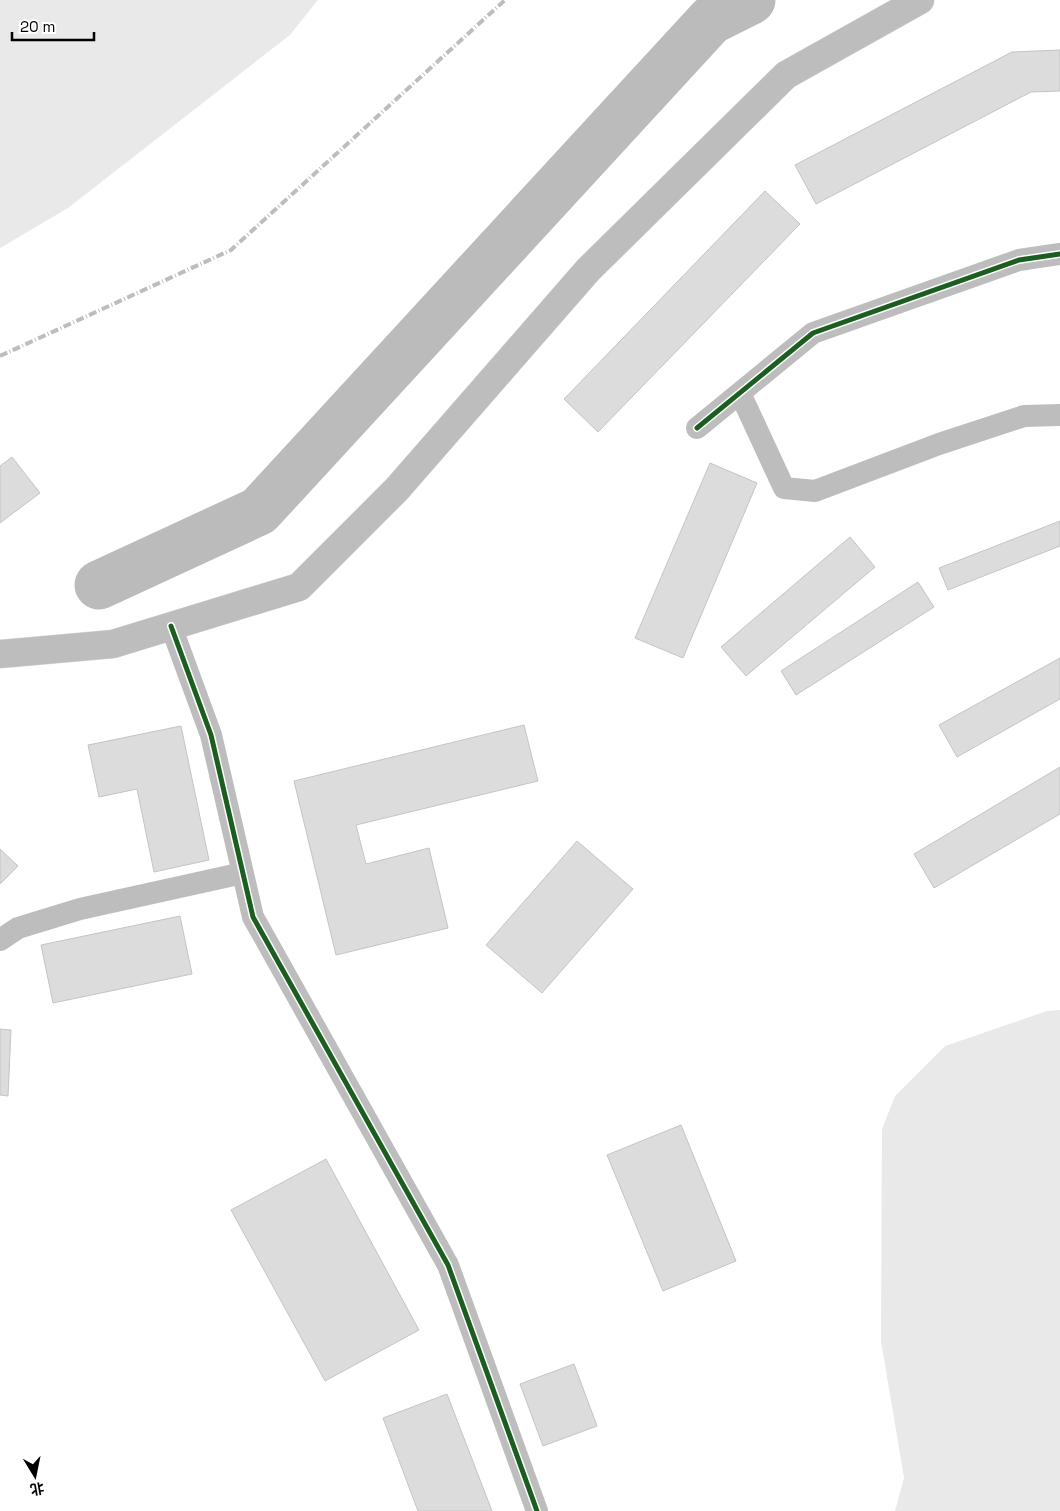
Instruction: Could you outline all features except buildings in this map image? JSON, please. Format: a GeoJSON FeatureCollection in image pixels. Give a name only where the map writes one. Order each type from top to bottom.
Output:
{"type":"FeatureCollection","features":[{"type":"Feature","properties":{"kind":"highway"},"geometry":{"type":"LineString","coordinates":[[0,654],[113,644],[299,587],[397,489],[588,270],[786,75],[920,0]]}},
{"type":"Feature","properties":{"kind":"street"},"geometry":{"type":"LineString","coordinates":[[697,428],[813,332],[1019,260],[1060,254]]}},
{"type":"Feature","properties":{"kind":"street"},"geometry":{"type":"LineString","coordinates":[[740,393],[784,488],[815,491],[939,444],[1024,416],[1060,415]]}},
{"type":"Feature","properties":{"kind":"street"},"geometry":{"type":"LineString","coordinates":[[171,626],[211,735],[254,917],[448,1265],[537,1511]]}},
{"type":"Feature","properties":{"kind":"street"},"geometry":{"type":"LineString","coordinates":[[0,940],[18,928],[80,909],[243,873]]}},
{"type":"Feature","properties":{"kind":"shaded area"},"geometry":{"type":"Polygon","coordinates":[[[0,0],[318,0],[290,35],[68,208],[0,248],[0,0]]]}},
{"type":"Feature","properties":{"kind":"shaded area"},"geometry":{"type":"Polygon","coordinates":[[[1060,1010],[1060,1511],[895,1511],[904,1478],[881,1341],[882,1129],[895,1096],[945,1046],[1047,1011],[1060,1010]]]}},
{"type":"Feature","properties":{"kind":"waterway"},"geometry":{"type":"LineString","coordinates":[[99,585],[259,511],[711,20],[751,0]]}},
{"type":"Feature","properties":{"kind":"railway"},"geometry":{"type":"LineString","coordinates":[[0,356],[231,250],[505,0]]}},
{"type":"Feature","properties":{"kind":"cycle path"},"geometry":{"type":"LineString","coordinates":[[697,428],[813,333],[1019,260],[1060,254]]}},
{"type":"Feature","properties":{"kind":"cycle path"},"geometry":{"type":"LineString","coordinates":[[171,626],[211,735],[253,917],[448,1265],[537,1511]]}}]}
